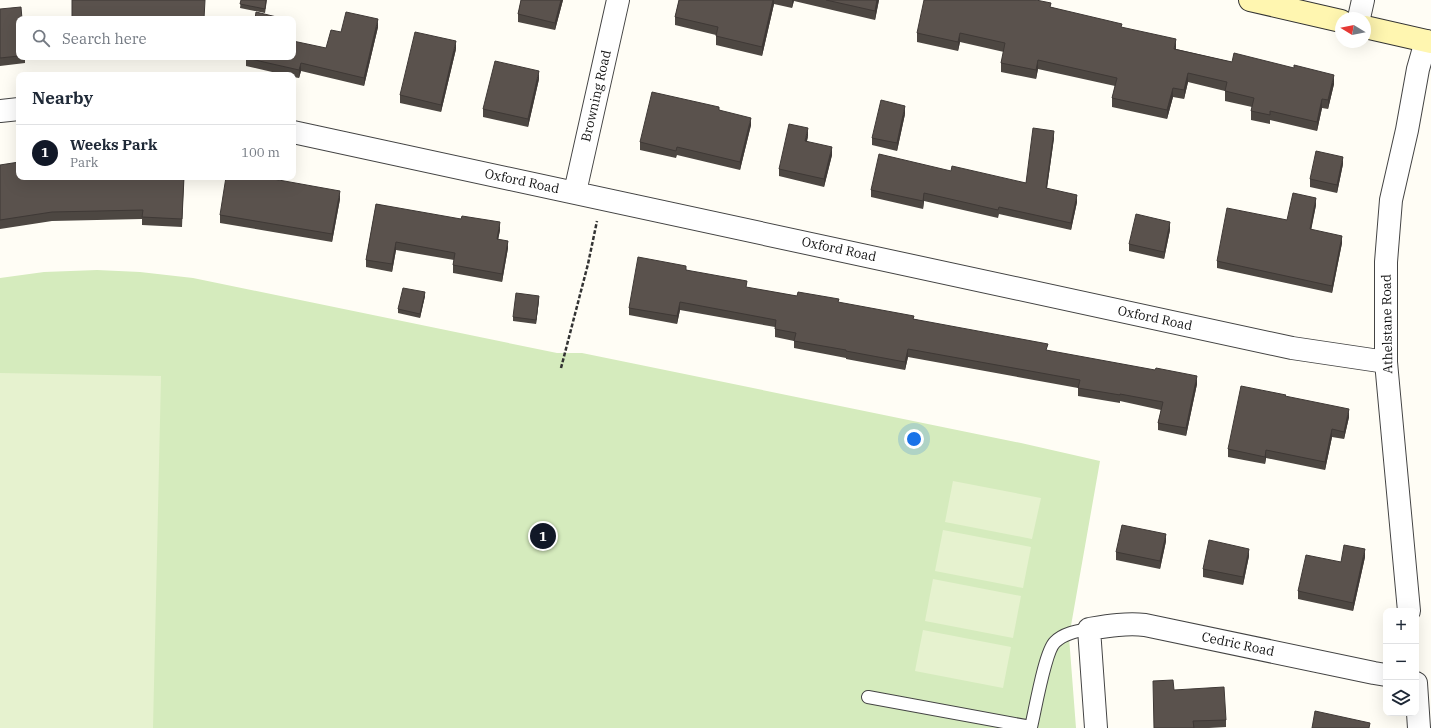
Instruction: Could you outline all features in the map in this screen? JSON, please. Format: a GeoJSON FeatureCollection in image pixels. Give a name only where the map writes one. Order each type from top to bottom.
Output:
{"type":"FeatureCollection","features":[{"type":"Feature","properties":{"kind":"main road"},"geometry":{"type":"LineString","coordinates":[[1250,0],[1335,20]]}},
{"type":"Feature","properties":{"kind":"main road"},"geometry":{"type":"LineString","coordinates":[[1371,28],[1429,41]]}},
{"type":"Feature","properties":{"kind":"street","name":"Browning Road"},"geometry":{"type":"LineString","coordinates":[[575,192],[618,0]]}},
{"type":"Feature","properties":{"kind":"street"},"geometry":{"type":"LineString","coordinates":[[1361,12],[1364,0]]}},
{"type":"Feature","properties":{"kind":"street","name":"Athelstane Road"},"geometry":{"type":"LineString","coordinates":[[1409,608],[1386,362],[1386,262],[1391,200],[1418,69],[1429,41]]}},
{"type":"Feature","properties":{"kind":"street"},"geometry":{"type":"LineString","coordinates":[[0,111],[16,109]]}},
{"type":"Feature","properties":{"kind":"street","name":"Oxford Road"},"geometry":{"type":"LineString","coordinates":[[296,133],[1284,346],[1386,362]]}},
{"type":"Feature","properties":{"kind":"street","name":"Cedric Road"},"geometry":{"type":"LineString","coordinates":[[1090,629],[1125,624],[1145,624],[1383,675]]}},
{"type":"Feature","properties":{"kind":"street"},"geometry":{"type":"LineString","coordinates":[[1090,629],[1096,728]]}},
{"type":"Feature","properties":{"kind":"street"},"geometry":{"type":"LineString","coordinates":[[1418,716],[1419,728]]}},
{"type":"Feature","properties":{"kind":"lane"},"geometry":{"type":"LineString","coordinates":[[868,697],[1031,728],[1048,657],[1055,642],[1065,635],[1090,629]]}},
{"type":"Feature","properties":{"kind":"path"},"geometry":{"type":"LineString","coordinates":[[561,368],[588,264],[602,198]]}},
{"type":"Feature","properties":{"kind":"green space"},"geometry":{"type":"Polygon","coordinates":[[[97,270],[140,272],[193,278],[557,353],[582,353],[1021,443],[1100,461],[1069,637],[1076,728],[0,728],[0,278],[44,272],[97,270]]]}},
{"type":"Feature","properties":{"kind":"green space"},"geometry":{"type":"Polygon","coordinates":[[[0,373],[161,376],[153,728],[0,728],[0,373]]]}},
{"type":"Feature","properties":{"kind":"green space"},"geometry":{"type":"Polygon","coordinates":[[[953,481],[1041,498],[1032,539],[945,522],[953,481]]]}},
{"type":"Feature","properties":{"kind":"green space"},"geometry":{"type":"Polygon","coordinates":[[[943,530],[1031,547],[1023,588],[935,571],[943,530]]]}},
{"type":"Feature","properties":{"kind":"green space"},"geometry":{"type":"Polygon","coordinates":[[[933,579],[1021,596],[1013,638],[925,621],[933,579]]]}},
{"type":"Feature","properties":{"kind":"green space"},"geometry":{"type":"Polygon","coordinates":[[[923,630],[1011,647],[1003,688],[915,671],[923,630]]]}},
{"type":"Feature","properties":{"kind":"building"},"geometry":{"type":"Polygon","coordinates":[[[72,0],[205,0],[204,16],[72,16],[72,0]]]}},
{"type":"Feature","properties":{"kind":"building"},"geometry":{"type":"Polygon","coordinates":[[[241,0],[266,0],[265,9],[240,4],[241,0]]]}},
{"type":"Feature","properties":{"kind":"building"},"geometry":{"type":"Polygon","coordinates":[[[521,0],[561,0],[555,23],[518,14],[521,0]]]}},
{"type":"Feature","properties":{"kind":"building"},"geometry":{"type":"Polygon","coordinates":[[[679,0],[773,0],[762,47],[716,36],[718,27],[675,17],[679,0]]]}},
{"type":"Feature","properties":{"kind":"building"},"geometry":{"type":"Polygon","coordinates":[[[826,0],[877,0],[875,11],[826,0]]]}},
{"type":"Feature","properties":{"kind":"building"},"geometry":{"type":"Polygon","coordinates":[[[924,0],[1036,0],[1051,3],[1050,7],[1122,24],[1121,27],[1176,39],[1174,49],[1232,62],[1234,53],[1294,68],[1294,65],[1334,75],[1328,100],[1322,99],[1317,122],[1270,111],[1270,115],[1251,111],[1254,98],[1225,91],[1227,82],[1188,73],[1184,90],[1173,88],[1167,110],[1112,98],[1117,78],[1038,60],[1036,70],[1001,63],[1005,43],[960,33],[958,42],[917,33],[924,0]]]}},
{"type":"Feature","properties":{"kind":"building"},"geometry":{"type":"Polygon","coordinates":[[[21,7],[22,16],[16,16],[16,56],[0,58],[0,9],[21,7]]]}},
{"type":"Feature","properties":{"kind":"building"},"geometry":{"type":"Polygon","coordinates":[[[256,12],[273,16],[255,16],[256,12]]]}},
{"type":"Feature","properties":{"kind":"building"},"geometry":{"type":"Polygon","coordinates":[[[346,12],[378,19],[364,78],[301,63],[299,70],[255,60],[296,60],[296,42],[326,48],[331,30],[341,32],[346,12]]]}},
{"type":"Feature","properties":{"kind":"building"},"geometry":{"type":"Polygon","coordinates":[[[415,32],[456,41],[441,105],[400,95],[415,32]]]}},
{"type":"Feature","properties":{"kind":"building"},"geometry":{"type":"Polygon","coordinates":[[[495,61],[539,71],[528,119],[483,109],[495,61]]]}},
{"type":"Feature","properties":{"kind":"building"},"geometry":{"type":"Polygon","coordinates":[[[652,92],[719,107],[719,110],[751,118],[740,162],[677,147],[676,151],[640,142],[652,92]]]}},
{"type":"Feature","properties":{"kind":"building"},"geometry":{"type":"Polygon","coordinates":[[[881,100],[905,106],[897,143],[872,138],[881,100]]]}},
{"type":"Feature","properties":{"kind":"building"},"geometry":{"type":"Polygon","coordinates":[[[789,124],[808,128],[805,141],[832,147],[824,179],[779,169],[789,124]]]}},
{"type":"Feature","properties":{"kind":"building"},"geometry":{"type":"Polygon","coordinates":[[[1033,128],[1054,131],[1046,188],[1077,195],[1071,223],[999,207],[998,210],[924,193],[923,201],[871,190],[879,154],[951,171],[952,166],[1026,183],[1033,128]]]}},
{"type":"Feature","properties":{"kind":"building"},"geometry":{"type":"Polygon","coordinates":[[[1316,151],[1343,157],[1337,185],[1310,179],[1316,151]]]}},
{"type":"Feature","properties":{"kind":"building"},"geometry":{"type":"Polygon","coordinates":[[[16,162],[16,180],[184,180],[182,219],[142,217],[143,210],[52,212],[0,220],[0,165],[16,162]]]}},
{"type":"Feature","properties":{"kind":"building"},"geometry":{"type":"Polygon","coordinates":[[[226,180],[279,180],[340,191],[332,234],[220,215],[226,180]]]}},
{"type":"Feature","properties":{"kind":"building"},"geometry":{"type":"Polygon","coordinates":[[[1293,193],[1316,198],[1310,229],[1342,236],[1332,286],[1217,261],[1227,208],[1287,220],[1293,193]]]}},
{"type":"Feature","properties":{"kind":"building"},"geometry":{"type":"Polygon","coordinates":[[[376,204],[461,219],[462,216],[500,222],[497,239],[508,241],[502,274],[453,265],[455,253],[396,242],[392,264],[366,260],[376,204]]]}},
{"type":"Feature","properties":{"kind":"building"},"geometry":{"type":"Polygon","coordinates":[[[1136,214],[1170,222],[1164,252],[1129,244],[1136,214]]]}},
{"type":"Feature","properties":{"kind":"building"},"geometry":{"type":"Polygon","coordinates":[[[638,257],[686,266],[686,270],[747,281],[746,287],[797,296],[798,292],[839,299],[838,302],[914,316],[913,319],[1048,344],[1046,350],[1155,370],[1156,368],[1197,376],[1186,428],[1158,423],[1163,402],[1078,388],[1080,380],[908,349],[905,362],[794,341],[796,333],[775,329],[776,320],[680,302],[677,316],[629,308],[638,257]]]}},
{"type":"Feature","properties":{"kind":"building"},"geometry":{"type":"Polygon","coordinates":[[[403,288],[425,292],[420,314],[398,309],[403,288]]]}},
{"type":"Feature","properties":{"kind":"building"},"geometry":{"type":"Polygon","coordinates":[[[516,293],[539,296],[536,320],[513,317],[516,293]]]}},
{"type":"Feature","properties":{"kind":"building"},"geometry":{"type":"Polygon","coordinates":[[[1241,386],[1349,409],[1344,432],[1332,429],[1325,462],[1266,450],[1265,457],[1228,449],[1241,386]]]}},
{"type":"Feature","properties":{"kind":"building"},"geometry":{"type":"Polygon","coordinates":[[[1122,525],[1166,534],[1160,561],[1116,552],[1122,525]]]}},
{"type":"Feature","properties":{"kind":"building"},"geometry":{"type":"Polygon","coordinates":[[[1209,540],[1249,549],[1243,577],[1203,569],[1209,540]]]}},
{"type":"Feature","properties":{"kind":"building"},"geometry":{"type":"Polygon","coordinates":[[[1344,545],[1365,549],[1353,603],[1298,591],[1306,555],[1341,562],[1344,545]]]}},
{"type":"Feature","properties":{"kind":"building"},"geometry":{"type":"Polygon","coordinates":[[[1173,680],[1174,690],[1224,687],[1226,720],[1193,721],[1194,728],[1154,728],[1153,681],[1173,680]]]}},
{"type":"Feature","properties":{"kind":"building"},"geometry":{"type":"Polygon","coordinates":[[[1315,711],[1370,723],[1369,728],[1312,728],[1315,711]]]}},
{"type":"Feature","properties":{"kind":"place","name":"Weeks Park"},"geometry":{"type":"Point","coordinates":[543,536]}}]}
